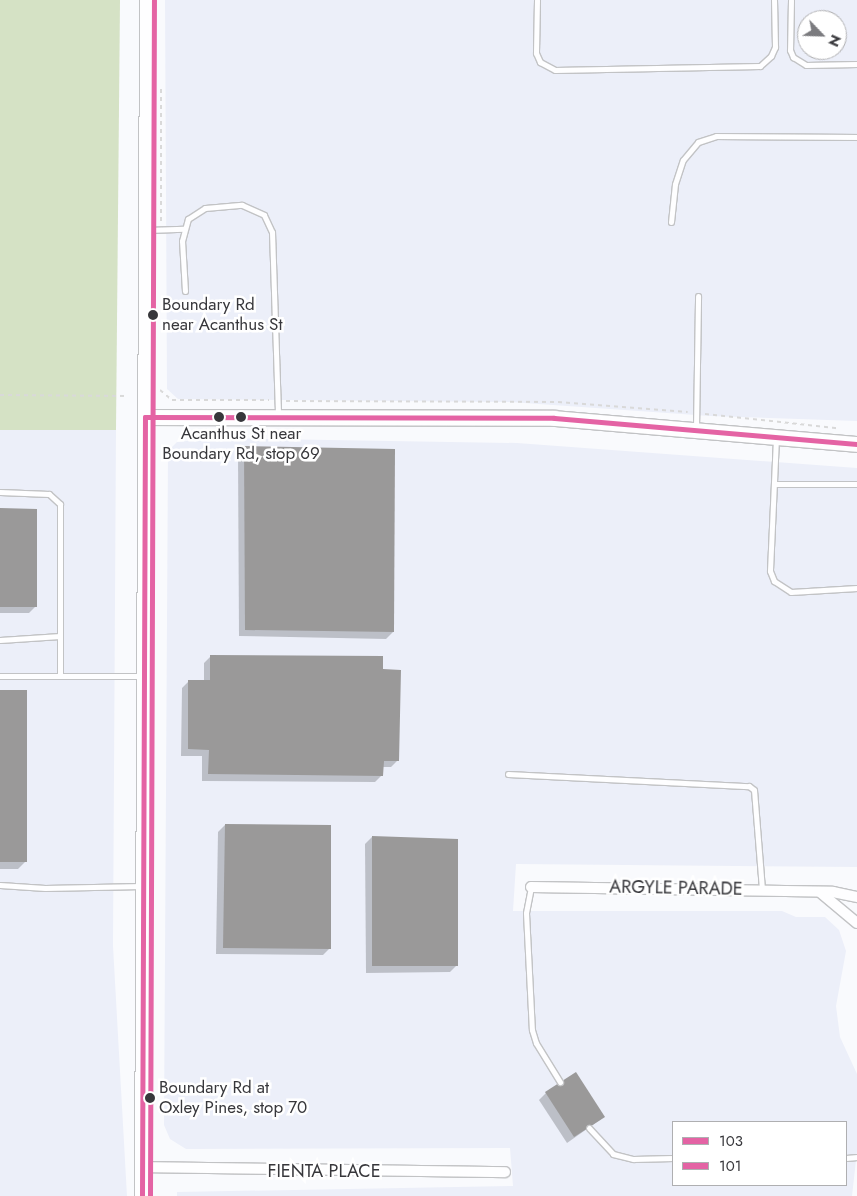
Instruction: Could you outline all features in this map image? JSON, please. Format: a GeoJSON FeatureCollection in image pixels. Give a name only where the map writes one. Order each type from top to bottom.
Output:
{"type":"FeatureCollection","features":[{"type":"Feature","properties":{"kind":"street"},"geometry":{"type":"LineString","coordinates":[[142,1196],[145,417],[154,229],[146,0]]}},
{"type":"Feature","properties":{"kind":"street"},"geometry":{"type":"LineString","coordinates":[[145,417],[278,419],[554,418],[857,444]]}},
{"type":"Feature","properties":{"kind":"street","name":"ARGYLE PARADE"},"geometry":{"type":"LineString","coordinates":[[531,887],[834,892],[857,897]]}},
{"type":"Feature","properties":{"kind":"street"},"geometry":{"type":"LineString","coordinates":[[821,893],[857,922]]}},
{"type":"Feature","properties":{"kind":"street","name":"FIENTA PLACE"},"geometry":{"type":"LineString","coordinates":[[142,1167],[505,1172]]}},
{"type":"Feature","properties":{"kind":"lane"},"geometry":{"type":"LineString","coordinates":[[537,0],[536,53],[540,62],[555,70],[760,66],[771,56],[775,47],[774,0]]}},
{"type":"Feature","properties":{"kind":"lane"},"geometry":{"type":"LineString","coordinates":[[791,0],[790,50],[793,57],[806,65],[857,64]]}},
{"type":"Feature","properties":{"kind":"lane"},"geometry":{"type":"LineString","coordinates":[[671,222],[674,184],[683,160],[698,142],[716,136],[857,137]]}},
{"type":"Feature","properties":{"kind":"lane"},"geometry":{"type":"LineString","coordinates":[[185,291],[184,228],[188,219],[205,208],[242,205],[254,208],[269,223],[278,419]]}},
{"type":"Feature","properties":{"kind":"lane"},"geometry":{"type":"LineString","coordinates":[[154,229],[184,228]]}},
{"type":"Feature","properties":{"kind":"lane"},"geometry":{"type":"LineString","coordinates":[[696,430],[698,296]]}},
{"type":"Feature","properties":{"kind":"lane"},"geometry":{"type":"LineString","coordinates":[[776,438],[770,571],[774,581],[791,592],[857,588]]}},
{"type":"Feature","properties":{"kind":"lane"},"geometry":{"type":"LineString","coordinates":[[774,484],[857,484]]}},
{"type":"Feature","properties":{"kind":"lane"},"geometry":{"type":"LineString","coordinates":[[0,492],[49,494],[60,504],[60,676]]}},
{"type":"Feature","properties":{"kind":"lane"},"geometry":{"type":"LineString","coordinates":[[0,640],[60,636]]}},
{"type":"Feature","properties":{"kind":"lane"},"geometry":{"type":"LineString","coordinates":[[0,676],[145,676]]}},
{"type":"Feature","properties":{"kind":"lane"},"geometry":{"type":"LineString","coordinates":[[508,774],[749,786],[754,790],[762,890]]}},
{"type":"Feature","properties":{"kind":"lane"},"geometry":{"type":"LineString","coordinates":[[0,885],[45,888],[144,886]]}},
{"type":"Feature","properties":{"kind":"lane"},"geometry":{"type":"LineString","coordinates":[[531,887],[526,913],[532,1030],[560,1082]]}},
{"type":"Feature","properties":{"kind":"lane"},"geometry":{"type":"LineString","coordinates":[[589,1128],[613,1154],[633,1159],[672,1158]]}},
{"type":"Feature","properties":{"kind":"path"},"geometry":{"type":"LineString","coordinates":[[154,229],[161,83]]}},
{"type":"Feature","properties":{"kind":"path"},"geometry":{"type":"LineString","coordinates":[[158,384],[163,395],[172,400],[558,402],[696,413],[840,428]]}},
{"type":"Feature","properties":{"kind":"path"},"geometry":{"type":"LineString","coordinates":[[0,395],[128,396]]}},
{"type":"Feature","properties":{"kind":"shaded area"},"geometry":{"type":"Polygon","coordinates":[[[165,0],[857,0],[857,421],[710,416],[510,402],[178,399],[167,389],[165,0]]]}},
{"type":"Feature","properties":{"kind":"shaded area"},"geometry":{"type":"Polygon","coordinates":[[[0,430],[116,430],[113,946],[127,1196],[0,1196],[0,430]]]}},
{"type":"Feature","properties":{"kind":"shaded area"},"geometry":{"type":"Polygon","coordinates":[[[216,438],[517,443],[857,468],[857,867],[516,864],[513,911],[782,911],[796,917],[825,917],[839,930],[846,951],[836,1006],[840,1037],[857,1074],[857,1151],[852,1196],[177,1196],[177,1192],[513,1186],[510,1148],[186,1149],[170,1139],[164,1125],[168,451],[177,442],[216,438]]]}},
{"type":"Feature","properties":{"kind":"green space"},"geometry":{"type":"Polygon","coordinates":[[[0,0],[120,0],[116,430],[0,430],[0,0]]]}},
{"type":"Feature","properties":{"kind":"building"},"geometry":{"type":"Polygon","coordinates":[[[244,446],[395,449],[394,632],[245,630],[244,446]]]}},
{"type":"Feature","properties":{"kind":"building"},"geometry":{"type":"Polygon","coordinates":[[[0,508],[37,509],[37,607],[0,607],[0,508]]]}},
{"type":"Feature","properties":{"kind":"building"},"geometry":{"type":"Polygon","coordinates":[[[210,655],[383,656],[383,669],[401,670],[399,761],[384,761],[383,776],[208,774],[209,750],[188,749],[188,680],[210,680],[210,655]]]}},
{"type":"Feature","properties":{"kind":"building"},"geometry":{"type":"Polygon","coordinates":[[[0,690],[27,690],[27,862],[0,862],[0,690]]]}},
{"type":"Feature","properties":{"kind":"building"},"geometry":{"type":"Polygon","coordinates":[[[225,824],[331,825],[331,949],[223,948],[225,824]]]}},
{"type":"Feature","properties":{"kind":"building"},"geometry":{"type":"Polygon","coordinates":[[[372,836],[458,839],[458,966],[372,966],[372,836]]]}},
{"type":"Feature","properties":{"kind":"building"},"geometry":{"type":"Polygon","coordinates":[[[576,1072],[605,1117],[574,1137],[545,1092],[576,1072]]]}},
{"type":"Feature","properties":{"kind":"transit line","name":"101"},"geometry":{"type":"LineString","coordinates":[[150,1196],[154,0]]}},
{"type":"Feature","properties":{"kind":"transit line","name":"103"},"geometry":{"type":"LineString","coordinates":[[145,417],[554,418],[857,444]]}},
{"type":"Feature","properties":{"kind":"transit line","name":"103"},"geometry":{"type":"LineString","coordinates":[[142,1196],[145,417]]}},
{"type":"Feature","properties":{"kind":"place","name":"Boundary Rd near Acanthus St"},"geometry":{"type":"Point","coordinates":[153,315]}},
{"type":"Feature","properties":{"kind":"place","name":"Acanthus St near Boundary Rd, stop 69"},"geometry":{"type":"Point","coordinates":[241,417]}},
{"type":"Feature","properties":{"kind":"place","name":"Boundary Rd at Oxley Pines, stop 70"},"geometry":{"type":"Point","coordinates":[150,1098]}}]}
